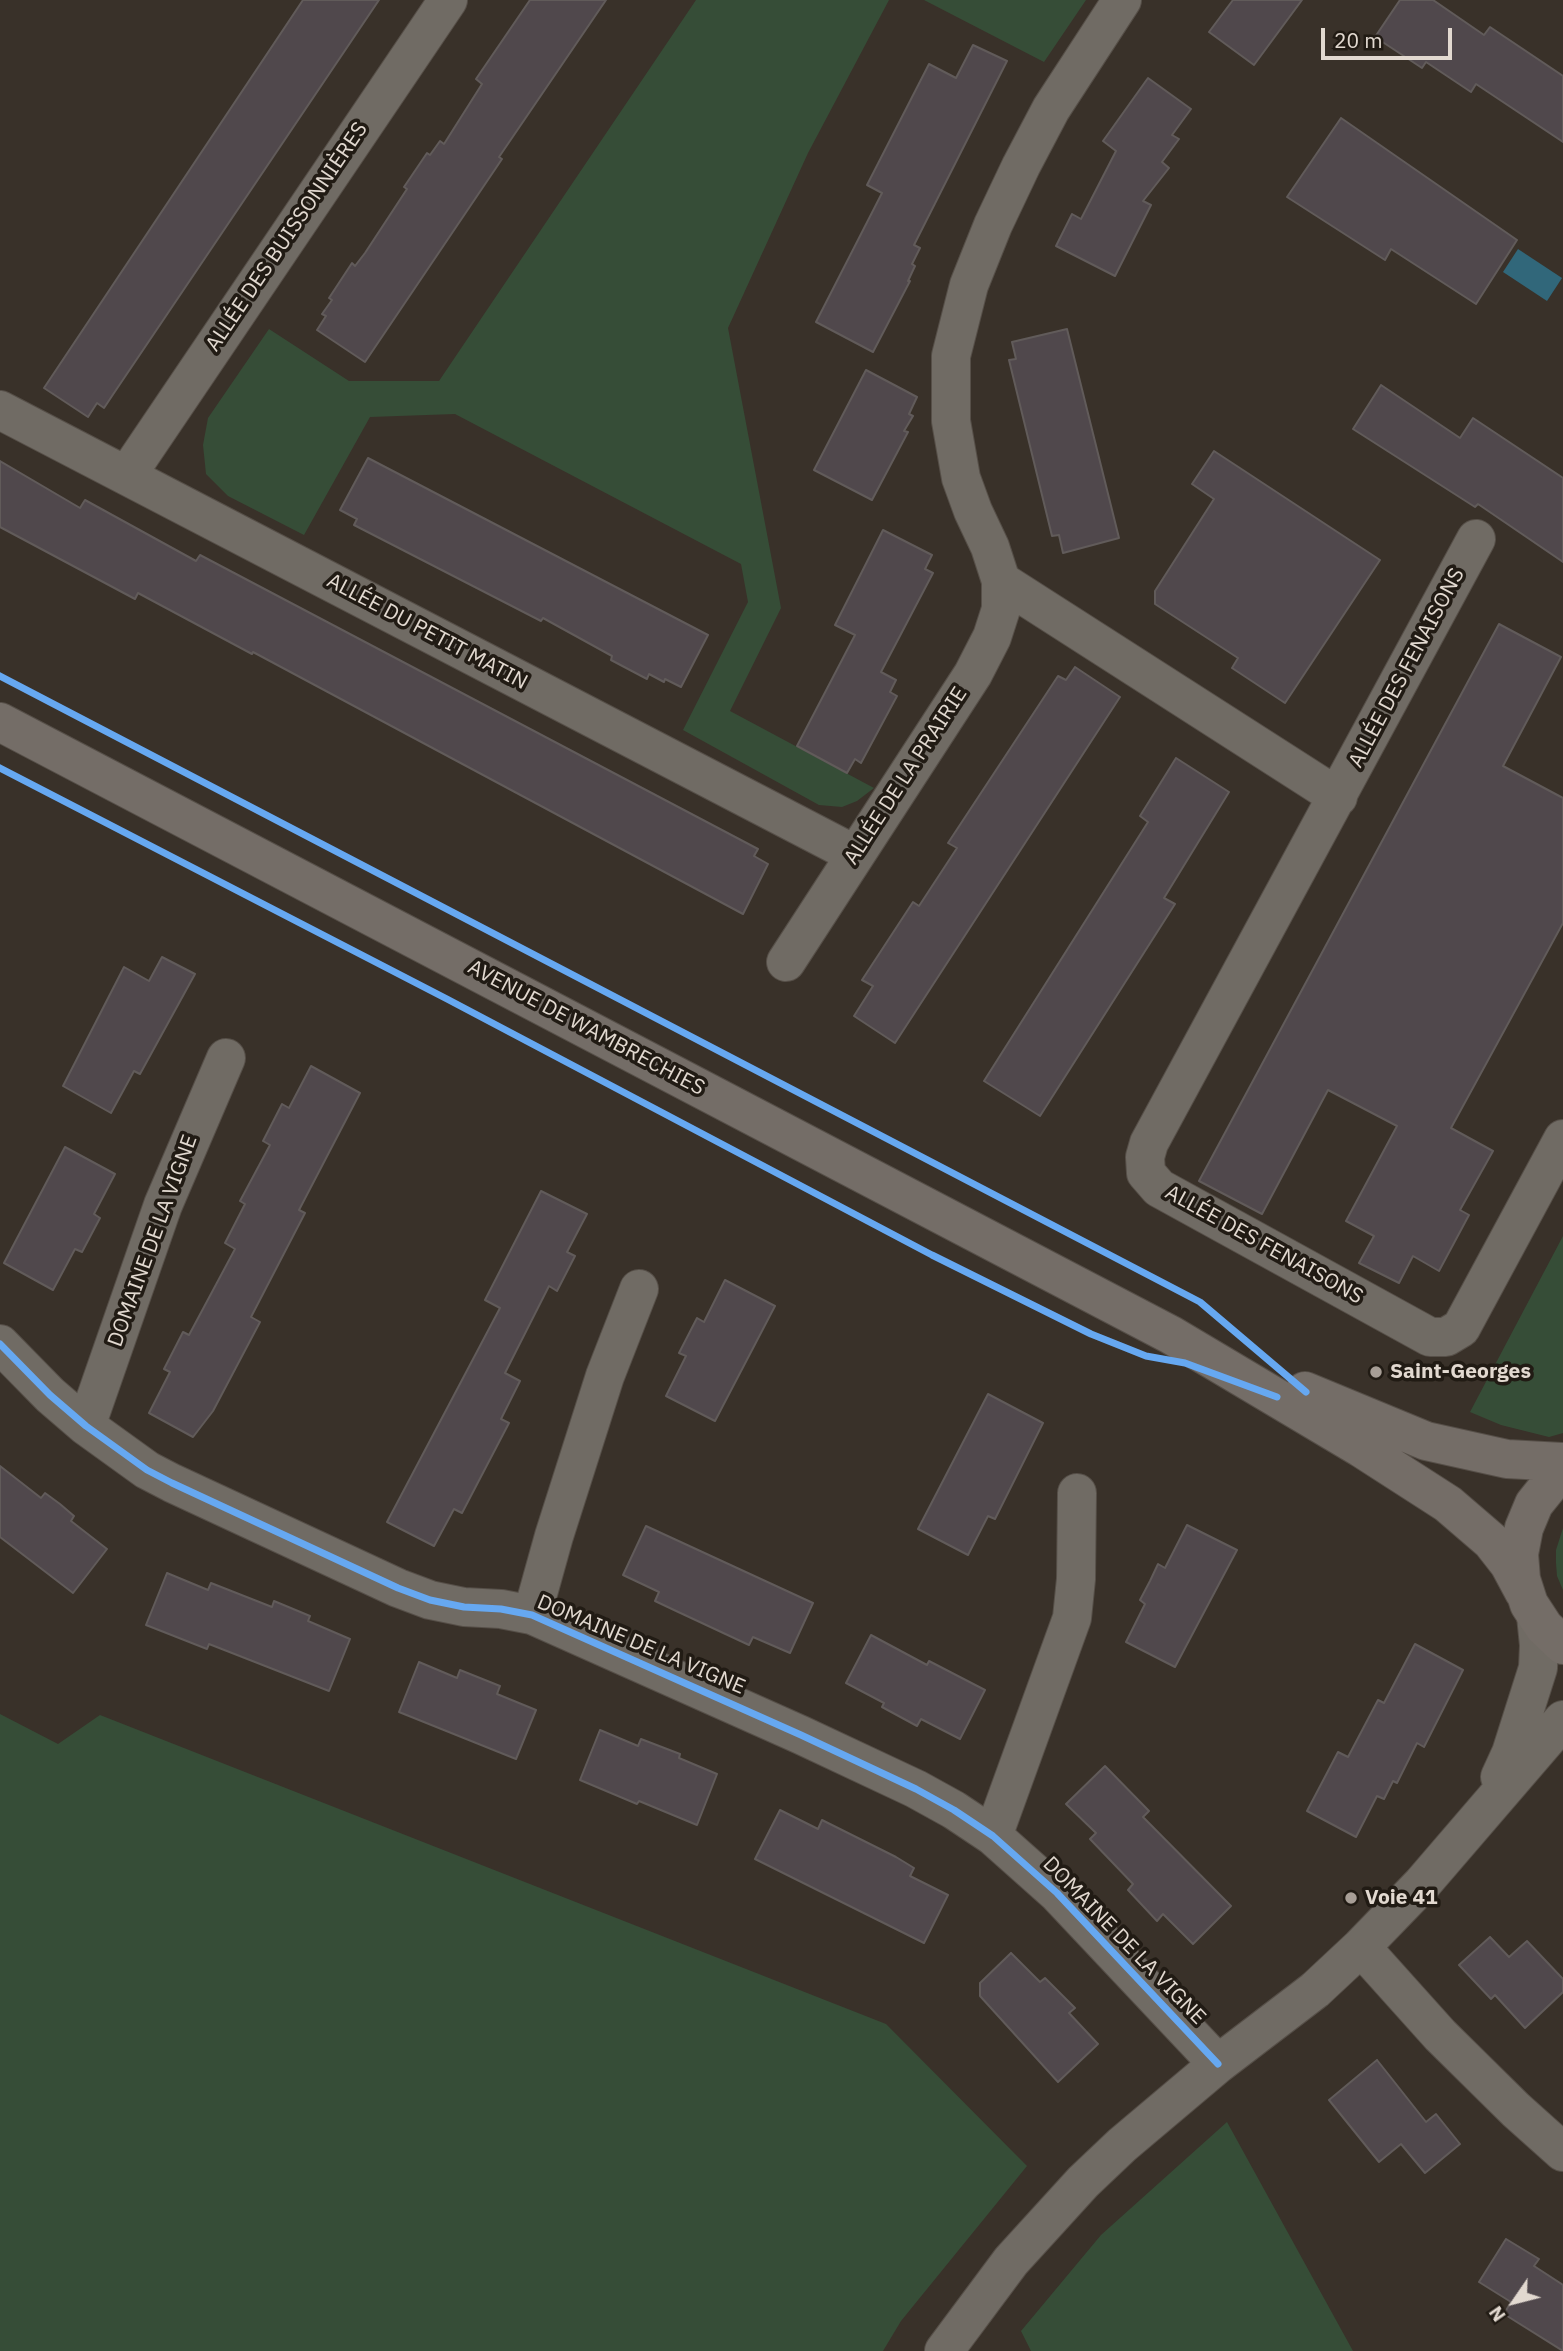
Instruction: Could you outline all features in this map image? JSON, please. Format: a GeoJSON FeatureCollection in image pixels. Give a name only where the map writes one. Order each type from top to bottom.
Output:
{"type":"FeatureCollection","features":[{"type":"Feature","properties":{"kind":"main road","name":"AVENUE DE WAMBRECHIES"},"geometry":{"type":"LineString","coordinates":[[0,722],[1171,1335],[1448,1504],[1491,1541],[1509,1564],[1544,1627],[1563,1645]]}},
{"type":"Feature","properties":{"kind":"main road","name":"AVENUE DE WAMBRECHIES"},"geometry":{"type":"LineString","coordinates":[[1171,1335],[1426,1441],[1507,1459],[1563,1462]]}},
{"type":"Feature","properties":{"kind":"main road"},"geometry":{"type":"LineString","coordinates":[[1530,1604],[1519,1554],[1524,1528],[1541,1493],[1563,1473]]}},
{"type":"Feature","properties":{"kind":"street","name":"ALLÉE DES BUISSONNIÈRES"},"geometry":{"type":"LineString","coordinates":[[127,475],[448,0]]}},
{"type":"Feature","properties":{"kind":"street","name":"ALLÉE DE LA PRAIRIE"},"geometry":{"type":"LineString","coordinates":[[786,962],[974,674],[992,637],[1001,609],[1001,581],[961,478],[951,421],[951,356],[969,285],[1021,166],[1051,109],[1122,0]]}},
{"type":"Feature","properties":{"kind":"street","name":"ALLÉE DU PETIT MATIN"},"geometry":{"type":"LineString","coordinates":[[0,410],[854,854]]}},
{"type":"Feature","properties":{"kind":"street","name":"ALLÉE DES FENAISONS"},"geometry":{"type":"LineString","coordinates":[[1476,539],[1149,1143],[1145,1157],[1146,1173],[1158,1188],[1430,1337],[1446,1336],[1461,1328],[1563,1139]]}},
{"type":"Feature","properties":{"kind":"street"},"geometry":{"type":"LineString","coordinates":[[1001,581],[1338,797]]}},
{"type":"Feature","properties":{"kind":"street","name":"DOMAINE DE LA VIGNE"},"geometry":{"type":"LineString","coordinates":[[86,1426],[163,1205],[226,1058]]}},
{"type":"Feature","properties":{"kind":"street","name":"DOMAINE DE LA VIGNE"},"geometry":{"type":"LineString","coordinates":[[532,1615],[605,1376],[639,1289]]}},
{"type":"Feature","properties":{"kind":"street","name":"DOMAINE DE LA VIGNE"},"geometry":{"type":"LineString","coordinates":[[0,1344],[50,1395],[86,1426],[147,1470],[172,1483],[398,1588],[430,1600],[532,1615],[802,1735],[916,1789],[993,1836],[1057,1894],[1218,2064]]}},
{"type":"Feature","properties":{"kind":"street"},"geometry":{"type":"LineString","coordinates":[[993,1836],[1072,1618],[1076,1579],[1077,1493]]}},
{"type":"Feature","properties":{"kind":"street"},"geometry":{"type":"LineString","coordinates":[[1487,1808],[1511,1752],[1535,1682],[1539,1657],[1530,1604]]}},
{"type":"Feature","properties":{"kind":"street"},"geometry":{"type":"LineString","coordinates":[[944,2351],[1011,2262],[1066,2199],[1122,2145],[1218,2064],[1315,1990],[1361,1947],[1422,1884],[1563,1720]]}},
{"type":"Feature","properties":{"kind":"street"},"geometry":{"type":"LineString","coordinates":[[1361,1947],[1440,2035],[1563,2152]]}},
{"type":"Feature","properties":{"kind":"green space"},"geometry":{"type":"Polygon","coordinates":[[[696,0],[889,0],[808,153],[728,328],[781,608],[730,711],[874,788],[857,801],[842,807],[819,805],[683,730],[748,602],[741,564],[455,414],[370,417],[304,535],[228,496],[206,474],[203,445],[208,418],[269,329],[349,381],[439,381],[696,0]]]}},
{"type":"Feature","properties":{"kind":"green space"},"geometry":{"type":"Polygon","coordinates":[[[924,0],[1086,0],[1044,62],[924,0]]]}},
{"type":"Feature","properties":{"kind":"green space"},"geometry":{"type":"Polygon","coordinates":[[[1563,1236],[1563,1433],[1549,1437],[1501,1425],[1470,1412],[1563,1236]]]}},
{"type":"Feature","properties":{"kind":"green space"},"geometry":{"type":"Polygon","coordinates":[[[1563,1528],[1563,1590],[1557,1576],[1556,1550],[1563,1528]]]}},
{"type":"Feature","properties":{"kind":"green space"},"geometry":{"type":"Polygon","coordinates":[[[0,1714],[58,1744],[100,1715],[886,2024],[1027,2166],[901,2321],[883,2351],[0,2351],[0,1714]]]}},
{"type":"Feature","properties":{"kind":"green space"},"geometry":{"type":"Polygon","coordinates":[[[1227,2122],[1353,2351],[1031,2351],[1021,2331],[1101,2235],[1227,2122]]]}},
{"type":"Feature","properties":{"kind":"water"},"geometry":{"type":"Polygon","coordinates":[[[1518,249],[1562,278],[1547,301],[1503,272],[1518,249]]]}},
{"type":"Feature","properties":{"kind":"building"},"geometry":{"type":"Polygon","coordinates":[[[303,0],[379,0],[104,408],[97,403],[88,417],[44,388],[303,0]]]}},
{"type":"Feature","properties":{"kind":"building"},"geometry":{"type":"Polygon","coordinates":[[[530,0],[606,0],[365,362],[317,330],[326,316],[322,314],[332,300],[329,298],[352,263],[355,266],[365,253],[427,153],[430,155],[440,141],[444,144],[482,84],[476,79],[530,0]]]}},
{"type":"Feature","properties":{"kind":"building"},"geometry":{"type":"Polygon","coordinates":[[[1233,0],[1302,0],[1254,65],[1209,32],[1233,0]]]}},
{"type":"Feature","properties":{"kind":"building"},"geometry":{"type":"Polygon","coordinates":[[[1400,0],[1433,0],[1484,35],[1490,27],[1563,76],[1563,142],[1476,84],[1471,92],[1426,62],[1422,68],[1375,37],[1400,0]]]}},
{"type":"Feature","properties":{"kind":"building"},"geometry":{"type":"Polygon","coordinates":[[[973,45],[1007,61],[914,245],[920,248],[912,264],[915,266],[910,281],[873,352],[816,322],[882,193],[867,185],[929,64],[956,78],[973,45]]]}},
{"type":"Feature","properties":{"kind":"building"},"geometry":{"type":"Polygon","coordinates":[[[1148,78],[1191,109],[1172,135],[1179,139],[1162,162],[1169,168],[1143,201],[1151,205],[1115,276],[1056,246],[1072,214],[1081,219],[1116,151],[1103,141],[1148,78]]]}},
{"type":"Feature","properties":{"kind":"building"},"geometry":{"type":"Polygon","coordinates":[[[1341,118],[1517,240],[1476,304],[1391,249],[1385,260],[1287,197],[1341,118]]]}},
{"type":"Feature","properties":{"kind":"building"},"geometry":{"type":"Polygon","coordinates":[[[1067,329],[1119,538],[1063,553],[1059,535],[1052,536],[1009,360],[1016,359],[1012,342],[1067,329]]]}},
{"type":"Feature","properties":{"kind":"building"},"geometry":{"type":"Polygon","coordinates":[[[866,370],[917,397],[909,414],[913,416],[904,431],[908,432],[872,500],[814,470],[866,370]]]}},
{"type":"Feature","properties":{"kind":"building"},"geometry":{"type":"Polygon","coordinates":[[[1381,385],[1460,438],[1473,418],[1563,478],[1563,562],[1478,504],[1475,507],[1353,429],[1381,385]]]}},
{"type":"Feature","properties":{"kind":"building"},"geometry":{"type":"Polygon","coordinates":[[[1214,451],[1380,560],[1285,703],[1232,668],[1238,658],[1155,604],[1155,591],[1214,499],[1192,484],[1214,451]]]}},
{"type":"Feature","properties":{"kind":"building"},"geometry":{"type":"Polygon","coordinates":[[[368,458],[708,635],[681,687],[649,674],[647,679],[611,660],[612,656],[543,618],[541,621],[354,525],[357,519],[340,510],[368,458]]]}},
{"type":"Feature","properties":{"kind":"building"},"geometry":{"type":"Polygon","coordinates":[[[0,461],[80,508],[85,500],[196,561],[200,555],[758,849],[754,856],[768,864],[743,914],[253,652],[252,654],[138,593],[135,599],[0,527],[0,461]]]}},
{"type":"Feature","properties":{"kind":"building"},"geometry":{"type":"Polygon","coordinates":[[[883,530],[932,555],[925,569],[933,573],[881,672],[896,680],[890,692],[897,696],[861,763],[855,759],[847,773],[797,746],[855,635],[835,625],[883,530]]]}},
{"type":"Feature","properties":{"kind":"building"},"geometry":{"type":"Polygon","coordinates":[[[1499,624],[1561,657],[1503,766],[1563,798],[1563,923],[1451,1128],[1493,1151],[1460,1210],[1469,1215],[1439,1271],[1413,1256],[1399,1283],[1359,1263],[1374,1236],[1346,1221],[1397,1126],[1328,1090],[1262,1214],[1199,1181],[1499,624]]]}},
{"type":"Feature","properties":{"kind":"building"},"geometry":{"type":"Polygon","coordinates":[[[1075,667],[1120,697],[895,1043],[854,1016],[873,986],[862,980],[913,902],[919,906],[957,848],[948,843],[1058,676],[1066,680],[1075,667]]]}},
{"type":"Feature","properties":{"kind":"building"},"geometry":{"type":"Polygon","coordinates":[[[1176,758],[1229,792],[1164,898],[1175,904],[1040,1116],[984,1081],[1148,822],[1140,816],[1176,758]]]}},
{"type":"Feature","properties":{"kind":"building"},"geometry":{"type":"Polygon","coordinates":[[[162,957],[195,974],[140,1074],[134,1071],[111,1113],[63,1086],[124,967],[149,981],[162,957]]]}},
{"type":"Feature","properties":{"kind":"building"},"geometry":{"type":"Polygon","coordinates":[[[311,1066],[360,1093],[299,1210],[305,1213],[251,1317],[260,1322],[213,1411],[193,1437],[149,1413],[170,1372],[164,1369],[183,1332],[189,1335],[235,1249],[225,1243],[245,1204],[240,1201],[270,1145],[263,1141],[282,1104],[289,1108],[311,1066]]]}},
{"type":"Feature","properties":{"kind":"building"},"geometry":{"type":"Polygon","coordinates":[[[65,1147],[115,1174],[94,1214],[100,1218],[82,1252],[75,1249],[53,1290],[4,1263],[65,1147]]]}},
{"type":"Feature","properties":{"kind":"building"},"geometry":{"type":"Polygon","coordinates":[[[541,1191],[587,1214],[567,1252],[575,1256],[557,1291],[549,1286],[505,1373],[520,1381],[501,1419],[509,1423],[462,1513],[454,1509],[434,1546],[387,1522],[500,1308],[485,1300],[541,1191]]]}},
{"type":"Feature","properties":{"kind":"building"},"geometry":{"type":"Polygon","coordinates":[[[725,1280],[775,1306],[715,1421],[666,1396],[686,1356],[679,1353],[697,1318],[704,1322],[725,1280]]]}},
{"type":"Feature","properties":{"kind":"building"},"geometry":{"type":"Polygon","coordinates":[[[988,1394],[1043,1423],[995,1519],[988,1516],[968,1555],[918,1529],[988,1394]]]}},
{"type":"Feature","properties":{"kind":"building"},"geometry":{"type":"Polygon","coordinates":[[[0,1466],[41,1498],[45,1493],[60,1504],[74,1516],[71,1521],[107,1549],[73,1593],[0,1537],[0,1466]]]}},
{"type":"Feature","properties":{"kind":"building"},"geometry":{"type":"Polygon","coordinates":[[[1187,1525],[1237,1550],[1175,1667],[1126,1642],[1145,1604],[1140,1600],[1158,1564],[1165,1568],[1187,1525]]]}},
{"type":"Feature","properties":{"kind":"building"},"geometry":{"type":"Polygon","coordinates":[[[646,1526],[813,1603],[790,1653],[753,1637],[749,1645],[674,1610],[655,1601],[659,1592],[623,1575],[646,1526]]]}},
{"type":"Feature","properties":{"kind":"building"},"geometry":{"type":"Polygon","coordinates":[[[167,1573],[208,1590],[211,1583],[272,1607],[274,1601],[310,1616],[308,1621],[350,1639],[329,1691],[209,1644],[207,1649],[146,1625],[167,1573]]]}},
{"type":"Feature","properties":{"kind":"building"},"geometry":{"type":"Polygon","coordinates":[[[871,1635],[927,1665],[929,1661],[985,1690],[960,1739],[921,1719],[917,1726],[882,1707],[884,1703],[846,1683],[871,1635]]]}},
{"type":"Feature","properties":{"kind":"building"},"geometry":{"type":"Polygon","coordinates":[[[1415,1644],[1463,1670],[1424,1747],[1417,1743],[1397,1783],[1393,1781],[1384,1799],[1377,1796],[1356,1837],[1307,1811],[1338,1752],[1348,1757],[1378,1700],[1384,1703],[1415,1644]]]}},
{"type":"Feature","properties":{"kind":"building"},"geometry":{"type":"Polygon","coordinates":[[[419,1662],[457,1678],[460,1670],[500,1686],[497,1694],[536,1710],[516,1759],[399,1712],[419,1662]]]}},
{"type":"Feature","properties":{"kind":"building"},"geometry":{"type":"Polygon","coordinates":[[[600,1730],[638,1746],[641,1739],[680,1754],[679,1758],[717,1774],[697,1825],[580,1780],[600,1730]]]}},
{"type":"Feature","properties":{"kind":"building"},"geometry":{"type":"Polygon","coordinates":[[[1105,1766],[1149,1811],[1143,1817],[1231,1906],[1193,1944],[1163,1914],[1157,1921],[1128,1890],[1133,1884],[1090,1839],[1096,1833],[1066,1804],[1105,1766]]]}},
{"type":"Feature","properties":{"kind":"building"},"geometry":{"type":"Polygon","coordinates":[[[780,1810],[818,1829],[822,1820],[896,1857],[914,1868],[910,1876],[948,1895],[924,1943],[755,1859],[780,1810]]]}},
{"type":"Feature","properties":{"kind":"building"},"geometry":{"type":"Polygon","coordinates":[[[1490,1937],[1509,1957],[1527,1941],[1563,1979],[1563,1992],[1525,2028],[1495,1995],[1491,1999],[1459,1965],[1490,1937]]]}},
{"type":"Feature","properties":{"kind":"building"},"geometry":{"type":"Polygon","coordinates":[[[1011,1953],[1040,1982],[1045,1978],[1075,2008],[1069,2013],[1098,2044],[1058,2082],[980,1996],[980,1983],[1011,1953]]]}},
{"type":"Feature","properties":{"kind":"building"},"geometry":{"type":"Polygon","coordinates":[[[1377,2060],[1426,2122],[1436,2114],[1460,2144],[1425,2173],[1401,2144],[1379,2162],[1329,2100],[1377,2060]]]}},
{"type":"Feature","properties":{"kind":"building"},"geometry":{"type":"Polygon","coordinates":[[[1506,2239],[1539,2259],[1534,2266],[1563,2285],[1563,2351],[1504,2314],[1511,2302],[1479,2282],[1506,2239]]]}},
{"type":"Feature","properties":{"kind":"cycle path"},"geometry":{"type":"LineString","coordinates":[[0,676],[1200,1302],[1306,1392]]}},
{"type":"Feature","properties":{"kind":"cycle path"},"geometry":{"type":"LineString","coordinates":[[0,768],[447,999],[932,1255],[1091,1334],[1146,1356],[1185,1363],[1277,1397]]}},
{"type":"Feature","properties":{"kind":"cycle path"},"geometry":{"type":"LineString","coordinates":[[0,1344],[50,1395],[86,1426],[147,1470],[172,1483],[398,1588],[430,1600],[532,1615],[801,1735],[916,1789],[954,1810],[993,1836],[1057,1893],[1218,2064]]}},
{"type":"Feature","properties":{"kind":"place","name":"Saint-Georges"},"geometry":{"type":"Point","coordinates":[1376,1372]}},
{"type":"Feature","properties":{"kind":"place","name":"Voie 41"},"geometry":{"type":"Point","coordinates":[1351,1898]}}]}
